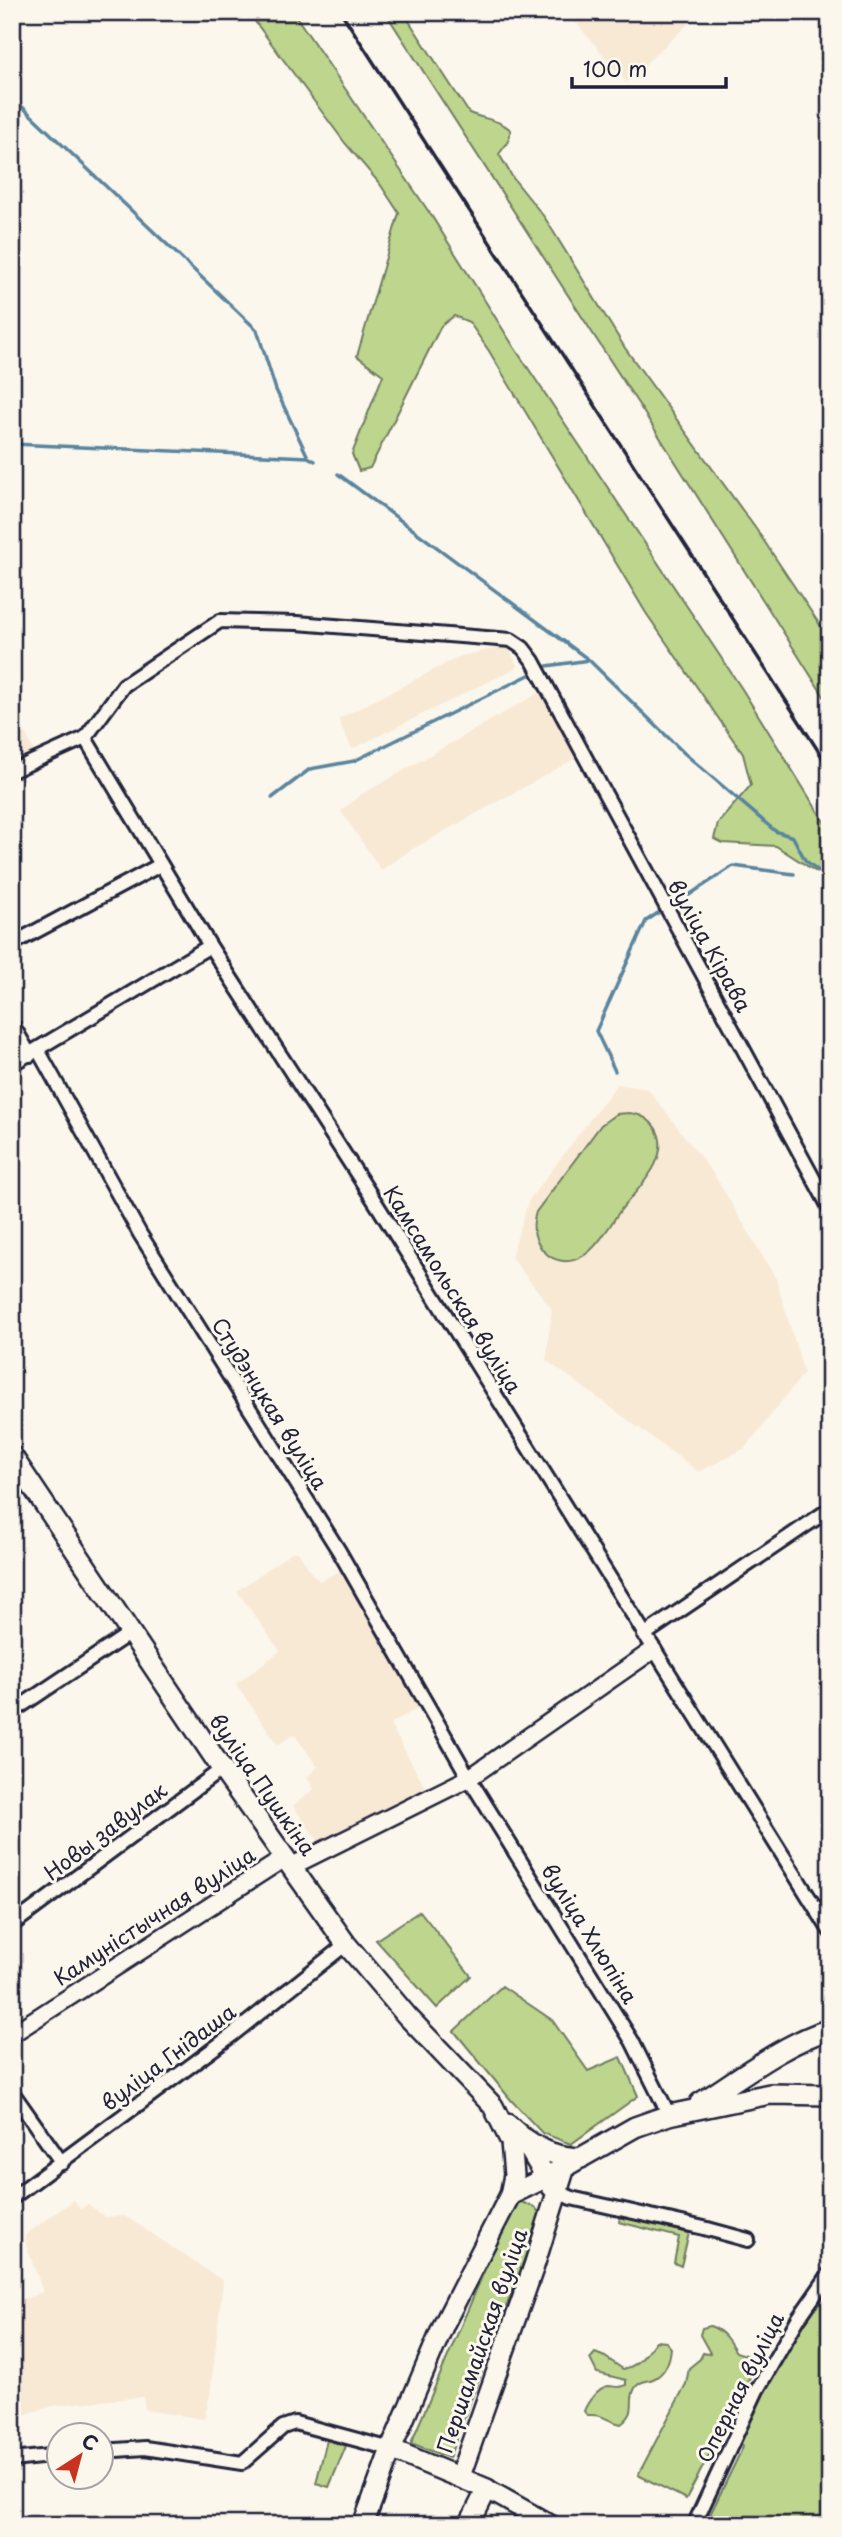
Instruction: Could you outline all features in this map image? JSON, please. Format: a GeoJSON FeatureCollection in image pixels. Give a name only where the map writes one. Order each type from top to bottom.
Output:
{"type":"FeatureCollection","features":[{"type":"Feature","properties":{"kind":"main road","name":"вуліца Пушкіна"},"geometry":{"type":"LineString","coordinates":[[12,1456],[222,1769],[346,1944],[407,2016],[479,2090],[517,2140],[513,2193]]}},
{"type":"Feature","properties":{"kind":"main road"},"geometry":{"type":"LineString","coordinates":[[693,2108],[765,2061],[815,2034],[830,2029]]}},
{"type":"Feature","properties":{"kind":"main road"},"geometry":{"type":"LineString","coordinates":[[765,2061],[762,2078],[769,2094]]}},
{"type":"Feature","properties":{"kind":"main road"},"geometry":{"type":"LineString","coordinates":[[517,2140],[573,2163],[635,2127],[693,2108],[769,2094],[830,2095]]}},
{"type":"Feature","properties":{"kind":"main road"},"geometry":{"type":"LineString","coordinates":[[517,2140],[524,2162],[551,2185]]}},
{"type":"Feature","properties":{"kind":"main road","name":"Першамайская вуліца"},"geometry":{"type":"LineString","coordinates":[[460,2476],[548,2222],[551,2185],[573,2163]]}},
{"type":"Feature","properties":{"kind":"main road"},"geometry":{"type":"LineString","coordinates":[[513,2193],[551,2185]]}},
{"type":"Feature","properties":{"kind":"main road","name":"Першамайская вуліца"},"geometry":{"type":"LineString","coordinates":[[363,2525],[391,2449],[444,2324],[513,2193],[527,2192],[540,2201],[548,2222]]}},
{"type":"Feature","properties":{"kind":"main road"},"geometry":{"type":"LineString","coordinates":[[391,2449],[487,2488],[551,2525]]}},
{"type":"Feature","properties":{"kind":"main road"},"geometry":{"type":"LineString","coordinates":[[469,2525],[487,2488]]}},
{"type":"Feature","properties":{"kind":"street","name":"вуліца Кірава"},"geometry":{"type":"LineString","coordinates":[[85,738],[124,685],[220,621],[297,623],[510,640],[523,648],[533,661],[830,1209]]}},
{"type":"Feature","properties":{"kind":"street"},"geometry":{"type":"LineString","coordinates":[[12,771],[85,738]]}},
{"type":"Feature","properties":{"kind":"street","name":"Камсамольская вуліца"},"geometry":{"type":"LineString","coordinates":[[85,738],[210,946],[379,1208],[830,1931]]}},
{"type":"Feature","properties":{"kind":"street"},"geometry":{"type":"LineString","coordinates":[[12,944],[160,865]]}},
{"type":"Feature","properties":{"kind":"street"},"geometry":{"type":"LineString","coordinates":[[12,1064],[210,946]]}},
{"type":"Feature","properties":{"kind":"street","name":"Студэнцкая вуліца"},"geometry":{"type":"LineString","coordinates":[[12,1024],[34,1053],[140,1234],[339,1551],[469,1777]]}},
{"type":"Feature","properties":{"kind":"street"},"geometry":{"type":"LineString","coordinates":[[644,1635],[830,1509]]}},
{"type":"Feature","properties":{"kind":"street"},"geometry":{"type":"LineString","coordinates":[[12,1712],[130,1633]]}},
{"type":"Feature","properties":{"kind":"street","name":"Камуністычная вуліца"},"geometry":{"type":"LineString","coordinates":[[12,2034],[289,1862],[469,1777],[653,1650]]}},
{"type":"Feature","properties":{"kind":"street","name":"Новы завулак"},"geometry":{"type":"LineString","coordinates":[[14,1921],[222,1769]]}},
{"type":"Feature","properties":{"kind":"street","name":"вуліца Хлюпіна"},"geometry":{"type":"LineString","coordinates":[[469,1777],[632,2041],[668,2115]]}},
{"type":"Feature","properties":{"kind":"street","name":"вуліца Гнідаша"},"geometry":{"type":"LineString","coordinates":[[12,2198],[232,2035],[346,1944]]}},
{"type":"Feature","properties":{"kind":"street"},"geometry":{"type":"LineString","coordinates":[[12,2092],[62,2163]]}},
{"type":"Feature","properties":{"kind":"street"},"geometry":{"type":"LineString","coordinates":[[551,2185],[571,2199],[748,2240]]}},
{"type":"Feature","properties":{"kind":"street","name":"Оперная вуліца"},"geometry":{"type":"LineString","coordinates":[[694,2525],[757,2390],[798,2319],[830,2273]]}},
{"type":"Feature","properties":{"kind":"street"},"geometry":{"type":"LineString","coordinates":[[116,2450],[145,2448],[242,2463],[283,2427],[295,2423],[391,2449]]}},
{"type":"Feature","properties":{"kind":"street"},"geometry":{"type":"LineString","coordinates":[[12,2460],[46,2456]]}},
{"type":"Feature","properties":{"kind":"shaded area"},"geometry":{"type":"Polygon","coordinates":[[[567,12],[701,12],[626,82],[567,12]]]}},
{"type":"Feature","properties":{"kind":"shaded area"},"geometry":{"type":"Polygon","coordinates":[[[508,646],[518,667],[352,749],[338,719],[461,656],[508,646]]]}},
{"type":"Feature","properties":{"kind":"shaded area"},"geometry":{"type":"Polygon","coordinates":[[[542,691],[578,757],[409,851],[381,870],[341,811],[359,796],[542,691]]]}},
{"type":"Feature","properties":{"kind":"shaded area"},"geometry":{"type":"Polygon","coordinates":[[[12,703],[35,754],[12,764],[12,703]]]}},
{"type":"Feature","properties":{"kind":"shaded area"},"geometry":{"type":"Polygon","coordinates":[[[617,1084],[648,1089],[715,1176],[776,1279],[804,1373],[745,1448],[699,1472],[546,1360],[552,1309],[511,1257],[529,1200],[617,1084]]]}},
{"type":"Feature","properties":{"kind":"shaded area"},"geometry":{"type":"Polygon","coordinates":[[[292,1552],[298,1552],[320,1581],[340,1571],[422,1706],[390,1724],[426,1789],[318,1841],[293,1806],[314,1789],[307,1777],[318,1767],[294,1734],[278,1745],[236,1684],[280,1651],[237,1591],[292,1552]]]}},
{"type":"Feature","properties":{"kind":"shaded area"},"geometry":{"type":"Polygon","coordinates":[[[74,2200],[80,2209],[88,2204],[105,2217],[125,2216],[223,2281],[210,2396],[204,2419],[145,2410],[143,2397],[57,2405],[12,2418],[12,2303],[43,2292],[25,2235],[74,2200]]]}},
{"type":"Feature","properties":{"kind":"green space"},"geometry":{"type":"Polygon","coordinates":[[[248,12],[293,12],[431,215],[514,347],[742,689],[830,831],[830,873],[815,871],[776,846],[722,843],[714,839],[718,823],[751,785],[743,754],[646,613],[469,322],[454,316],[441,326],[370,468],[359,471],[352,454],[383,375],[357,356],[399,213],[380,184],[345,143],[248,12]]]}},
{"type":"Feature","properties":{"kind":"green space"},"geometry":{"type":"Polygon","coordinates":[[[385,12],[403,12],[469,113],[496,121],[511,130],[508,142],[499,154],[513,178],[545,218],[625,348],[756,529],[830,640],[830,706],[659,436],[385,12]]]}},
{"type":"Feature","properties":{"kind":"green space"},"geometry":{"type":"Polygon","coordinates":[[[629,1113],[651,1122],[656,1129],[660,1151],[656,1162],[643,1183],[588,1252],[572,1260],[552,1258],[544,1252],[534,1234],[536,1212],[601,1125],[616,1114],[629,1113]]]}},
{"type":"Feature","properties":{"kind":"green space"},"geometry":{"type":"Polygon","coordinates":[[[420,1911],[471,1976],[437,2008],[376,1940],[420,1911]]]}},
{"type":"Feature","properties":{"kind":"green space"},"geometry":{"type":"Polygon","coordinates":[[[502,1986],[552,2020],[588,2071],[621,2057],[638,2096],[571,2144],[542,2133],[454,2031],[502,1986]]]}},
{"type":"Feature","properties":{"kind":"green space"},"geometry":{"type":"Polygon","coordinates":[[[521,2202],[535,2207],[541,2215],[449,2458],[411,2443],[512,2206],[521,2202]]]}},
{"type":"Feature","properties":{"kind":"green space"},"geometry":{"type":"Polygon","coordinates":[[[620,2216],[689,2233],[681,2266],[674,2263],[679,2237],[619,2222],[620,2216]]]}},
{"type":"Feature","properties":{"kind":"green space"},"geometry":{"type":"Polygon","coordinates":[[[830,2286],[830,2525],[705,2525],[743,2447],[742,2432],[805,2318],[830,2286]]]}},
{"type":"Feature","properties":{"kind":"green space"},"geometry":{"type":"Polygon","coordinates":[[[710,2326],[723,2334],[736,2352],[752,2357],[754,2361],[745,2374],[750,2377],[686,2499],[638,2475],[686,2384],[689,2368],[703,2353],[710,2353],[700,2335],[702,2328],[710,2326]]]}},
{"type":"Feature","properties":{"kind":"green space"},"geometry":{"type":"Polygon","coordinates":[[[656,2341],[666,2342],[671,2348],[668,2361],[659,2375],[635,2388],[630,2415],[621,2424],[587,2415],[585,2408],[600,2389],[626,2385],[626,2380],[597,2373],[590,2359],[595,2353],[623,2369],[638,2362],[656,2341]]]}},
{"type":"Feature","properties":{"kind":"green space"},"geometry":{"type":"Polygon","coordinates":[[[327,2440],[346,2446],[329,2487],[316,2483],[327,2440]]]}},
{"type":"Feature","properties":{"kind":"waterway"},"geometry":{"type":"LineString","coordinates":[[12,97],[257,330],[276,390],[308,457]]}},
{"type":"Feature","properties":{"kind":"waterway"},"geometry":{"type":"LineString","coordinates":[[12,444],[308,457],[315,461]]}},
{"type":"Feature","properties":{"kind":"waterway"},"geometry":{"type":"LineString","coordinates":[[338,474],[589,660],[684,753],[775,831],[793,837],[805,860],[830,880]]}},
{"type":"Feature","properties":{"kind":"waterway"},"geometry":{"type":"LineString","coordinates":[[547,666],[589,660]]}},
{"type":"Feature","properties":{"kind":"waterway"},"geometry":{"type":"LineString","coordinates":[[272,798],[310,769],[354,761],[531,674]]}},
{"type":"Feature","properties":{"kind":"waterway"},"geometry":{"type":"LineString","coordinates":[[677,903],[733,866],[794,874]]}},
{"type":"Feature","properties":{"kind":"waterway"},"geometry":{"type":"LineString","coordinates":[[615,1071],[596,1031],[646,921],[658,913]]}},
{"type":"Feature","properties":{"kind":"railway"},"geometry":{"type":"LineString","coordinates":[[341,12],[830,769]]}}]}
